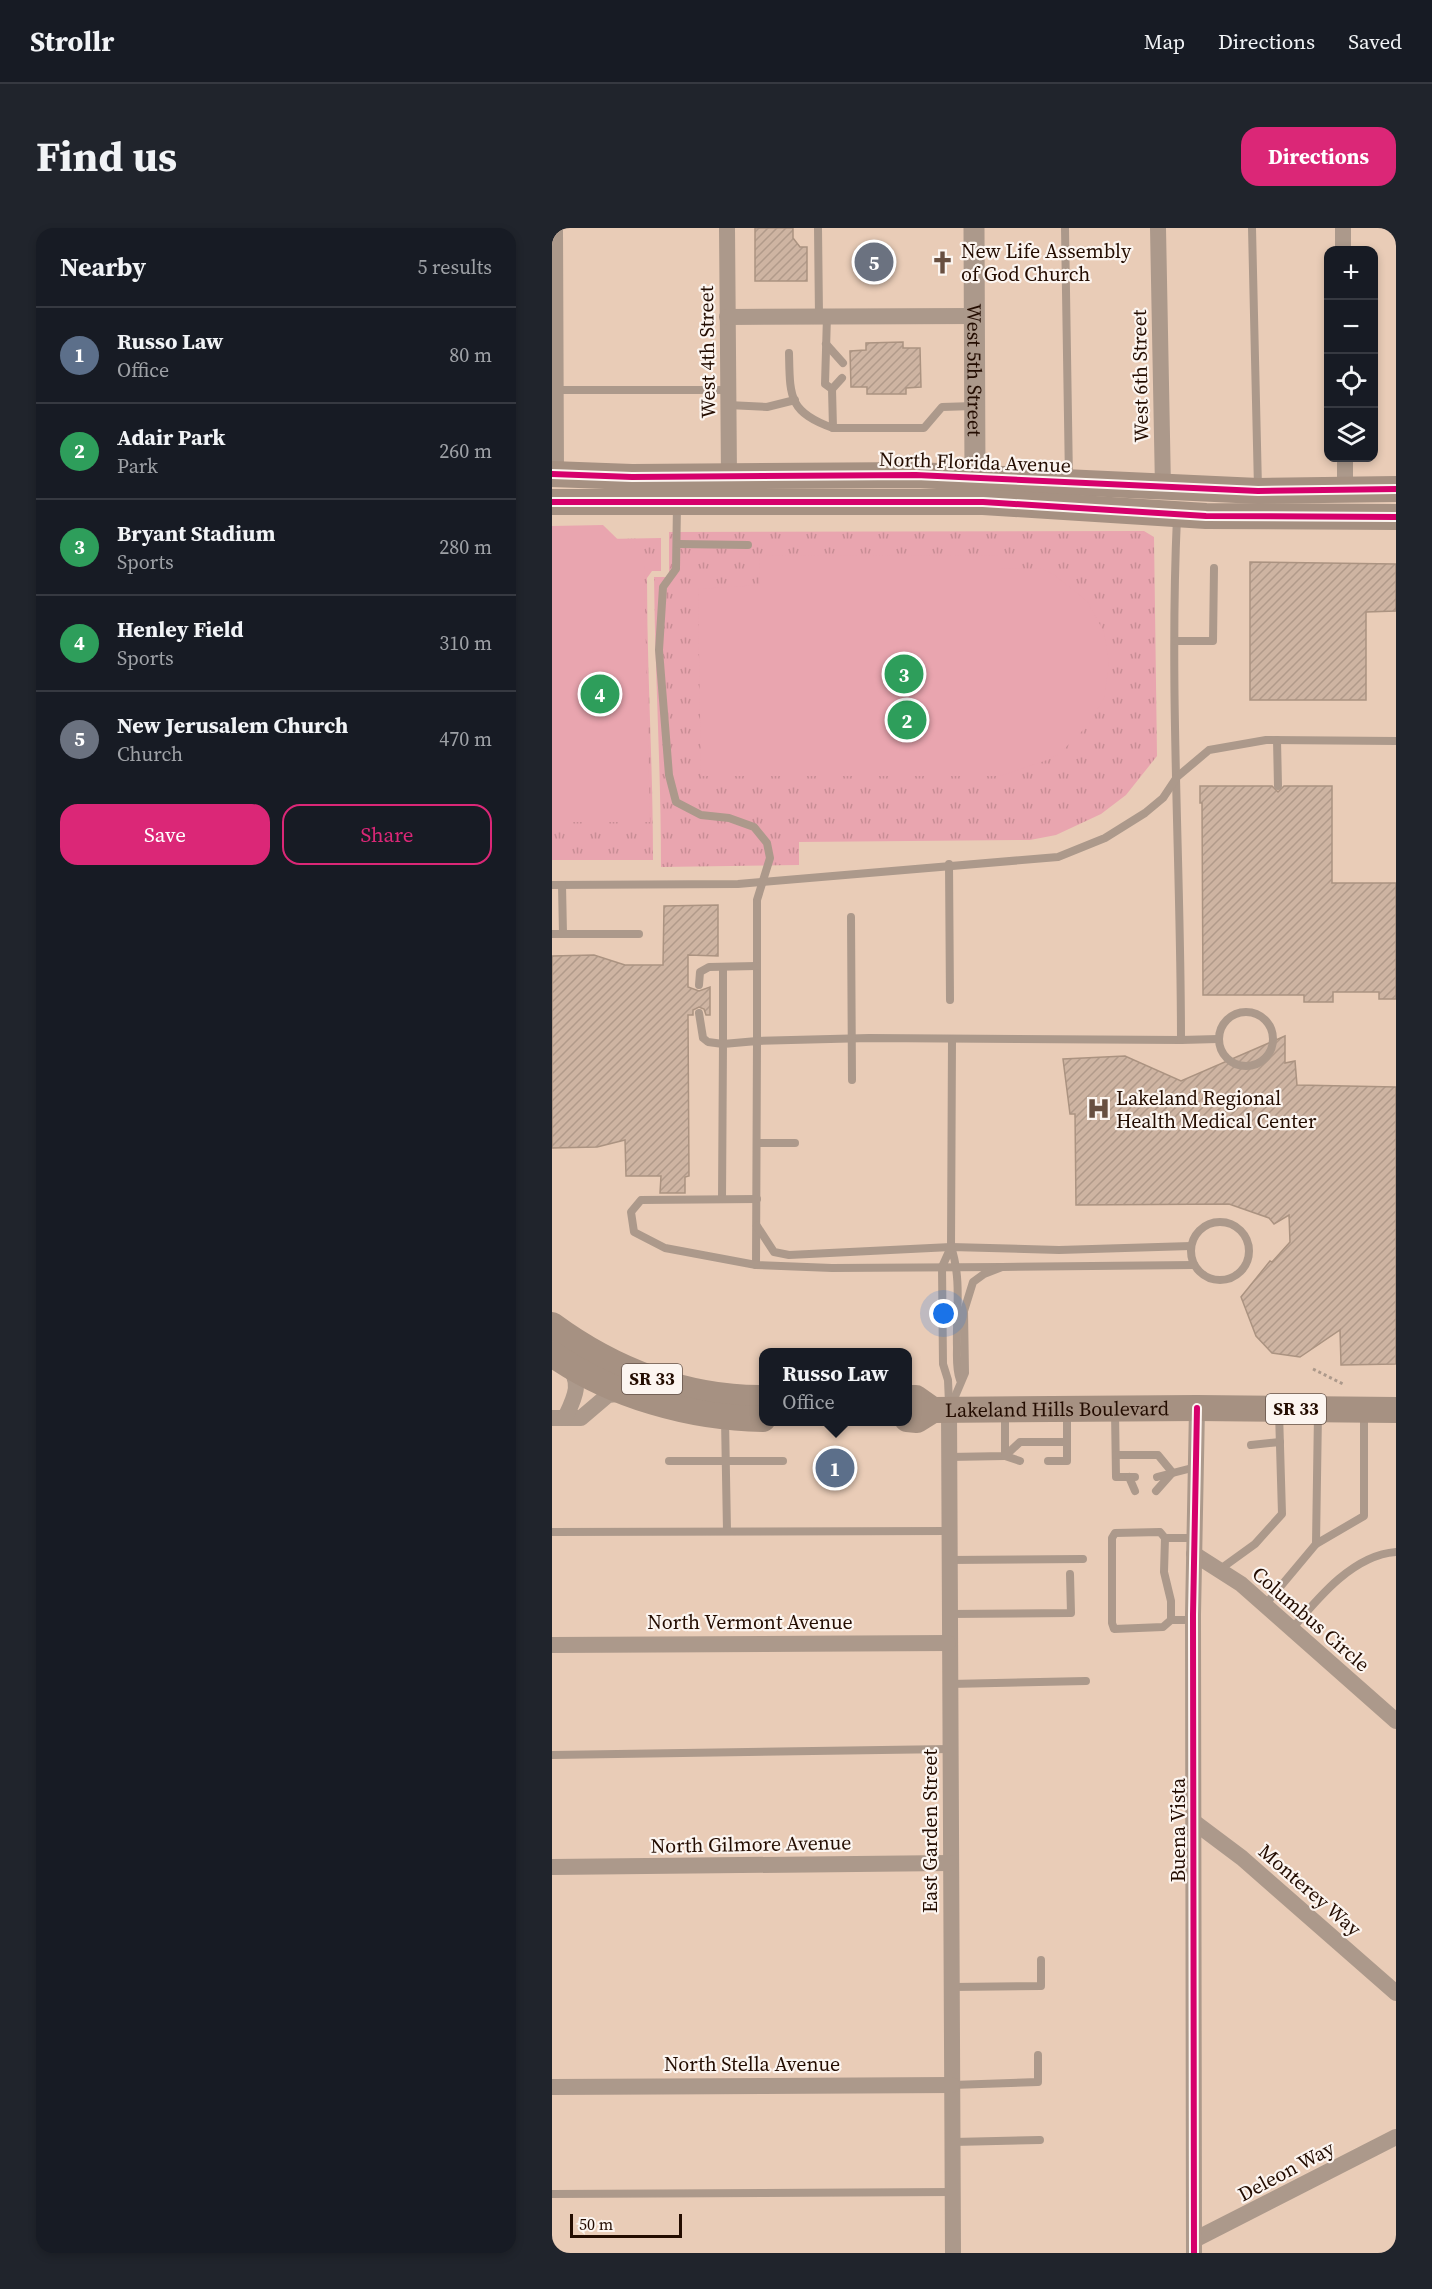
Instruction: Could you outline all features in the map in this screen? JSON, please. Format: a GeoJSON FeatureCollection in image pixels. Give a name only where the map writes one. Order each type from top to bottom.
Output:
{"type":"FeatureCollection","features":[{"type":"Feature","properties":{"kind":"main road","name":"North Florida Avenue"},"geometry":{"type":"LineString","coordinates":[[553,475],[975,476],[1164,488],[1258,491],[1396,489]]}},
{"type":"Feature","properties":{"kind":"main road"},"geometry":{"type":"LineString","coordinates":[[921,501],[950,490],[975,476]]}},
{"type":"Feature","properties":{"kind":"main road","name":"North Florida Avenue"},"geometry":{"type":"LineString","coordinates":[[552,502],[921,501],[1038,505],[1177,515],[1396,517]]}},
{"type":"Feature","properties":{"kind":"main road","name":"SR 33"},"geometry":{"type":"LineString","coordinates":[[552,1325],[574,1342],[622,1367],[667,1384],[727,1399],[759,1398]]}},
{"type":"Feature","properties":{"kind":"main road","name":"SR 33"},"geometry":{"type":"LineString","coordinates":[[556,1357],[627,1393],[661,1404],[725,1419],[759,1419]]}},
{"type":"Feature","properties":{"kind":"main road","name":"Lakeland Hills Boulevard"},"geometry":{"type":"LineString","coordinates":[[912,1398],[941,1410]]}},
{"type":"Feature","properties":{"kind":"main road","name":"Lakeland Hills Boulevard"},"geometry":{"type":"LineString","coordinates":[[912,1419],[941,1410],[1197,1407],[1396,1410]]}},
{"type":"Feature","properties":{"kind":"street"},"geometry":{"type":"LineString","coordinates":[[553,475],[555,228]]}},
{"type":"Feature","properties":{"kind":"street","name":"West 4th Street"},"geometry":{"type":"LineString","coordinates":[[728,228],[729,476]]}},
{"type":"Feature","properties":{"kind":"street","name":"West 5th Street"},"geometry":{"type":"LineString","coordinates":[[974,228],[975,476]]}},
{"type":"Feature","properties":{"kind":"street","name":"West 6th Street"},"geometry":{"type":"LineString","coordinates":[[1158,228],[1164,488]]}},
{"type":"Feature","properties":{"kind":"street"},"geometry":{"type":"LineString","coordinates":[[1343,228],[1343,246]]}},
{"type":"Feature","properties":{"kind":"street"},"geometry":{"type":"LineString","coordinates":[[727,317],[975,316]]}},
{"type":"Feature","properties":{"kind":"street"},"geometry":{"type":"LineString","coordinates":[[1345,462],[1345,490]]}},
{"type":"Feature","properties":{"kind":"street"},"geometry":{"type":"LineString","coordinates":[[556,1357],[575,1373],[578,1383],[558,1418],[581,1418],[608,1395],[627,1393]]}},
{"type":"Feature","properties":{"kind":"street","name":"Buena Vista"},"geometry":{"type":"LineString","coordinates":[[1194,2247],[1193,1620],[1197,1407]]}},
{"type":"Feature","properties":{"kind":"street","name":"East Garden Street"},"geometry":{"type":"LineString","coordinates":[[941,1410],[949,1457],[948,1643],[953,2253]]}},
{"type":"Feature","properties":{"kind":"street","name":"Columbus Circle"},"geometry":{"type":"LineString","coordinates":[[1194,1546],[1219,1570],[1241,1584],[1396,1721]]}},
{"type":"Feature","properties":{"kind":"street","name":"North Vermont Avenue"},"geometry":{"type":"LineString","coordinates":[[552,1645],[948,1643]]}},
{"type":"Feature","properties":{"kind":"street","name":"Monterey Way"},"geometry":{"type":"LineString","coordinates":[[1194,1822],[1242,1858],[1396,1993]]}},
{"type":"Feature","properties":{"kind":"street","name":"North Gilmore Avenue"},"geometry":{"type":"LineString","coordinates":[[552,1867],[950,1863]]}},
{"type":"Feature","properties":{"kind":"street","name":"North Stella Avenue"},"geometry":{"type":"LineString","coordinates":[[552,2087],[952,2085]]}},
{"type":"Feature","properties":{"kind":"street","name":"Deleon Way"},"geometry":{"type":"LineString","coordinates":[[1194,2247],[1396,2137]]}},
{"type":"Feature","properties":{"kind":"lane"},"geometry":{"type":"LineString","coordinates":[[818,228],[826,344],[825,384],[832,389]]}},
{"type":"Feature","properties":{"kind":"lane"},"geometry":{"type":"LineString","coordinates":[[1065,228],[1069,481]]}},
{"type":"Feature","properties":{"kind":"lane"},"geometry":{"type":"LineString","coordinates":[[1252,228],[1258,491]]}},
{"type":"Feature","properties":{"kind":"lane"},"geometry":{"type":"LineString","coordinates":[[826,344],[843,363]]}},
{"type":"Feature","properties":{"kind":"lane"},"geometry":{"type":"LineString","coordinates":[[789,353],[790,393],[811,420],[833,428],[924,428],[942,407],[975,406]]}},
{"type":"Feature","properties":{"kind":"lane"},"geometry":{"type":"LineString","coordinates":[[833,428],[832,389],[842,378]]}},
{"type":"Feature","properties":{"kind":"lane"},"geometry":{"type":"LineString","coordinates":[[555,390],[728,398],[767,406],[795,400]]}},
{"type":"Feature","properties":{"kind":"lane"},"geometry":{"type":"LineString","coordinates":[[677,502],[676,569],[663,587],[659,651],[669,775],[676,802],[701,815],[729,818],[754,827],[766,843],[770,858],[757,900],[756,1265]]}},
{"type":"Feature","properties":{"kind":"lane"},"geometry":{"type":"LineString","coordinates":[[1177,515],[1175,766],[1181,1040]]}},
{"type":"Feature","properties":{"kind":"lane"},"geometry":{"type":"LineString","coordinates":[[678,544],[748,545]]}},
{"type":"Feature","properties":{"kind":"lane"},"geometry":{"type":"LineString","coordinates":[[1176,641],[1213,641],[1214,568]]}},
{"type":"Feature","properties":{"kind":"lane"},"geometry":{"type":"LineString","coordinates":[[1277,740],[1278,786]]}},
{"type":"Feature","properties":{"kind":"lane"},"geometry":{"type":"LineString","coordinates":[[552,885],[762,882],[949,864],[1024,861],[1058,857],[1105,838],[1145,813],[1163,798],[1177,777],[1209,750],[1277,740],[1396,741]]}},
{"type":"Feature","properties":{"kind":"lane"},"geometry":{"type":"LineString","coordinates":[[949,864],[950,1000]]}},
{"type":"Feature","properties":{"kind":"lane"},"geometry":{"type":"LineString","coordinates":[[562,885],[563,934]]}},
{"type":"Feature","properties":{"kind":"lane"},"geometry":{"type":"LineString","coordinates":[[851,917],[852,1080]]}},
{"type":"Feature","properties":{"kind":"lane"},"geometry":{"type":"LineString","coordinates":[[552,934],[639,934]]}},
{"type":"Feature","properties":{"kind":"lane"},"geometry":{"type":"LineString","coordinates":[[699,985],[700,972],[709,967],[756,966]]}},
{"type":"Feature","properties":{"kind":"lane"},"geometry":{"type":"LineString","coordinates":[[722,1199],[723,967]]}},
{"type":"Feature","properties":{"kind":"lane"},"geometry":{"type":"LineString","coordinates":[[1240,1012],[1258,1014],[1271,1027],[1273,1046],[1264,1061],[1247,1067],[1238,1066],[1224,1056],[1218,1039],[1225,1022],[1240,1012]]}},
{"type":"Feature","properties":{"kind":"lane"},"geometry":{"type":"LineString","coordinates":[[699,1013],[703,1038],[708,1042],[723,1044],[852,1039],[1218,1039]]}},
{"type":"Feature","properties":{"kind":"lane"},"geometry":{"type":"LineString","coordinates":[[952,1039],[951,1247],[958,1267],[957,1372],[960,1380]]}},
{"type":"Feature","properties":{"kind":"lane"},"geometry":{"type":"LineString","coordinates":[[757,1143],[795,1143]]}},
{"type":"Feature","properties":{"kind":"lane"},"geometry":{"type":"LineString","coordinates":[[757,1199],[641,1200],[631,1212],[630,1221],[634,1232],[665,1248],[756,1265],[832,1268],[1194,1265]]}},
{"type":"Feature","properties":{"kind":"lane"},"geometry":{"type":"LineString","coordinates":[[1226,1222],[1242,1231],[1250,1247],[1245,1267],[1229,1279],[1209,1279],[1194,1265],[1191,1246],[1200,1230],[1207,1224],[1226,1222]]}},
{"type":"Feature","properties":{"kind":"lane"},"geometry":{"type":"LineString","coordinates":[[756,1225],[774,1252],[789,1255],[951,1247],[1059,1250],[1191,1246]]}},
{"type":"Feature","properties":{"kind":"lane"},"geometry":{"type":"LineString","coordinates":[[941,1410],[948,1380],[943,1364],[942,1267],[951,1247]]}},
{"type":"Feature","properties":{"kind":"lane"},"geometry":{"type":"LineString","coordinates":[[941,1410],[965,1373],[964,1311],[973,1282],[984,1274],[1002,1267]]}},
{"type":"Feature","properties":{"kind":"lane"},"geometry":{"type":"LineString","coordinates":[[1115,1408],[1116,1477],[1132,1477],[1135,1491]]}},
{"type":"Feature","properties":{"kind":"lane"},"geometry":{"type":"LineString","coordinates":[[1005,1409],[1005,1456]]}},
{"type":"Feature","properties":{"kind":"lane"},"geometry":{"type":"LineString","coordinates":[[1048,1461],[1067,1461],[1067,1409]]}},
{"type":"Feature","properties":{"kind":"lane"},"geometry":{"type":"LineString","coordinates":[[1219,1570],[1255,1544],[1282,1514],[1279,1409]]}},
{"type":"Feature","properties":{"kind":"lane"},"geometry":{"type":"LineString","coordinates":[[1316,1544],[1318,1409]]}},
{"type":"Feature","properties":{"kind":"lane"},"geometry":{"type":"LineString","coordinates":[[1265,1605],[1316,1544],[1364,1516],[1364,1410]]}},
{"type":"Feature","properties":{"kind":"lane"},"geometry":{"type":"LineString","coordinates":[[725,1419],[727,1531]]}},
{"type":"Feature","properties":{"kind":"lane"},"geometry":{"type":"LineString","coordinates":[[1005,1456],[1020,1442],[1066,1442]]}},
{"type":"Feature","properties":{"kind":"lane"},"geometry":{"type":"LineString","coordinates":[[1251,1445],[1280,1442]]}},
{"type":"Feature","properties":{"kind":"lane"},"geometry":{"type":"LineString","coordinates":[[1116,1455],[1158,1455],[1172,1472]]}},
{"type":"Feature","properties":{"kind":"lane"},"geometry":{"type":"LineString","coordinates":[[949,1457],[1005,1456],[1020,1461]]}},
{"type":"Feature","properties":{"kind":"lane"},"geometry":{"type":"LineString","coordinates":[[669,1461],[783,1461]]}},
{"type":"Feature","properties":{"kind":"lane"},"geometry":{"type":"LineString","coordinates":[[1157,1477],[1196,1467]]}},
{"type":"Feature","properties":{"kind":"lane"},"geometry":{"type":"LineString","coordinates":[[1156,1491],[1172,1472]]}},
{"type":"Feature","properties":{"kind":"lane"},"geometry":{"type":"LineString","coordinates":[[552,1532],[949,1531]]}},
{"type":"Feature","properties":{"kind":"lane"},"geometry":{"type":"LineString","coordinates":[[1165,1538],[1164,1572],[1171,1601],[1170,1620],[1164,1627],[1114,1629],[1112,1623],[1112,1538],[1114,1533],[1160,1532],[1165,1538],[1194,1546]]}},
{"type":"Feature","properties":{"kind":"lane"},"geometry":{"type":"LineString","coordinates":[[1292,1629],[1315,1601],[1358,1564],[1379,1553],[1396,1552]]}},
{"type":"Feature","properties":{"kind":"lane"},"geometry":{"type":"LineString","coordinates":[[949,1560],[1083,1559]]}},
{"type":"Feature","properties":{"kind":"lane"},"geometry":{"type":"LineString","coordinates":[[949,1614],[1071,1613],[1070,1574]]}},
{"type":"Feature","properties":{"kind":"lane"},"geometry":{"type":"LineString","coordinates":[[1170,1620],[1193,1620]]}},
{"type":"Feature","properties":{"kind":"lane"},"geometry":{"type":"LineString","coordinates":[[950,1684],[1086,1681]]}},
{"type":"Feature","properties":{"kind":"lane"},"geometry":{"type":"LineString","coordinates":[[552,1755],[950,1749]]}},
{"type":"Feature","properties":{"kind":"lane"},"geometry":{"type":"LineString","coordinates":[[952,1987],[1041,1986],[1041,1960]]}},
{"type":"Feature","properties":{"kind":"lane"},"geometry":{"type":"LineString","coordinates":[[952,2085],[1038,2082],[1038,2055]]}},
{"type":"Feature","properties":{"kind":"lane"},"geometry":{"type":"LineString","coordinates":[[953,2142],[1040,2140]]}},
{"type":"Feature","properties":{"kind":"lane"},"geometry":{"type":"LineString","coordinates":[[552,2194],[953,2192]]}},
{"type":"Feature","properties":{"kind":"path"},"geometry":{"type":"LineString","coordinates":[[1313,1369],[1345,1385]]}},
{"type":"Feature","properties":{"kind":"green space"},"geometry":{"type":"Polygon","coordinates":[[[603,525],[644,565],[650,822],[552,822],[552,526],[603,525]]]}},
{"type":"Feature","properties":{"kind":"green space"},"geometry":{"type":"Polygon","coordinates":[[[1144,531],[1154,537],[1157,756],[1126,795],[1101,814],[1056,835],[1030,840],[799,842],[799,865],[661,867],[654,577],[669,577],[669,532],[1144,531]]]}},
{"type":"Feature","properties":{"kind":"green space"},"geometry":{"type":"Polygon","coordinates":[[[661,538],[661,571],[652,571],[647,578],[653,860],[552,860],[552,540],[661,538]]]}},
{"type":"Feature","properties":{"kind":"green space"},"geometry":{"type":"Polygon","coordinates":[[[1000,555],[1000,568],[1042,569],[1053,574],[1087,601],[1104,632],[1109,664],[1104,698],[1089,724],[1059,754],[1000,776],[701,776],[698,589],[760,585],[759,556],[1000,555]]]}},
{"type":"Feature","properties":{"kind":"building"},"geometry":{"type":"Polygon","coordinates":[[[755,228],[793,228],[793,238],[800,247],[807,247],[807,281],[755,281],[755,228]]]}},
{"type":"Feature","properties":{"kind":"building"},"geometry":{"type":"Polygon","coordinates":[[[903,342],[903,348],[920,348],[921,387],[906,388],[906,394],[867,394],[867,387],[851,387],[850,351],[866,350],[866,343],[903,342]]]}},
{"type":"Feature","properties":{"kind":"building"},"geometry":{"type":"Polygon","coordinates":[[[1250,562],[1396,564],[1396,611],[1366,612],[1366,700],[1250,700],[1250,562]]]}},
{"type":"Feature","properties":{"kind":"building"},"geometry":{"type":"Polygon","coordinates":[[[1200,786],[1272,786],[1278,792],[1284,786],[1332,786],[1332,883],[1396,883],[1396,999],[1379,999],[1379,992],[1333,992],[1333,1002],[1304,1002],[1304,995],[1203,995],[1200,786]]]}},
{"type":"Feature","properties":{"kind":"building"},"geometry":{"type":"Polygon","coordinates":[[[718,905],[718,956],[688,955],[688,987],[699,991],[710,987],[710,1015],[706,1015],[704,1009],[699,1007],[693,1010],[693,1015],[688,1015],[689,1176],[685,1177],[685,1193],[660,1193],[661,1176],[626,1176],[625,1140],[597,1147],[552,1148],[552,956],[594,955],[625,965],[663,965],[664,906],[718,905]]]}},
{"type":"Feature","properties":{"kind":"building"},"geometry":{"type":"Polygon","coordinates":[[[1285,1036],[1285,1063],[1295,1061],[1297,1085],[1396,1087],[1396,1364],[1341,1365],[1340,1330],[1300,1357],[1272,1353],[1256,1336],[1241,1297],[1270,1261],[1272,1262],[1290,1242],[1289,1215],[1274,1224],[1269,1218],[1229,1204],[1076,1205],[1075,1114],[1070,1114],[1063,1059],[1125,1056],[1181,1081],[1285,1036]]]}},
{"type":"Feature","properties":{"kind":"cycle path"},"geometry":{"type":"LineString","coordinates":[[552,474],[632,477],[916,475],[1258,491],[1396,489]]}},
{"type":"Feature","properties":{"kind":"cycle path"},"geometry":{"type":"LineString","coordinates":[[552,502],[983,502],[1206,516],[1396,517]]}},
{"type":"Feature","properties":{"kind":"cycle path"},"geometry":{"type":"LineString","coordinates":[[1194,2253],[1193,1615],[1197,1408]]}},
{"type":"Feature","properties":{"kind":"place","name":"New Jerusalem Church"},"geometry":{"type":"Point","coordinates":[874,262]}},
{"type":"Feature","properties":{"kind":"place","name":"New Life Assembly of God Church"},"geometry":{"type":"Point","coordinates":[943,262]}},
{"type":"Feature","properties":{"kind":"place","name":"Bryant Stadium"},"geometry":{"type":"Point","coordinates":[904,674]}},
{"type":"Feature","properties":{"kind":"place","name":"Henley Field"},"geometry":{"type":"Point","coordinates":[600,694]}},
{"type":"Feature","properties":{"kind":"place","name":"Adair Park"},"geometry":{"type":"Point","coordinates":[907,720]}},
{"type":"Feature","properties":{"kind":"place","name":"Lakeland Regional Health Medical Center"},"geometry":{"type":"Point","coordinates":[1098,1109]}},
{"type":"Feature","properties":{"kind":"place","name":"Russo Law"},"geometry":{"type":"Point","coordinates":[835,1468]}}]}
